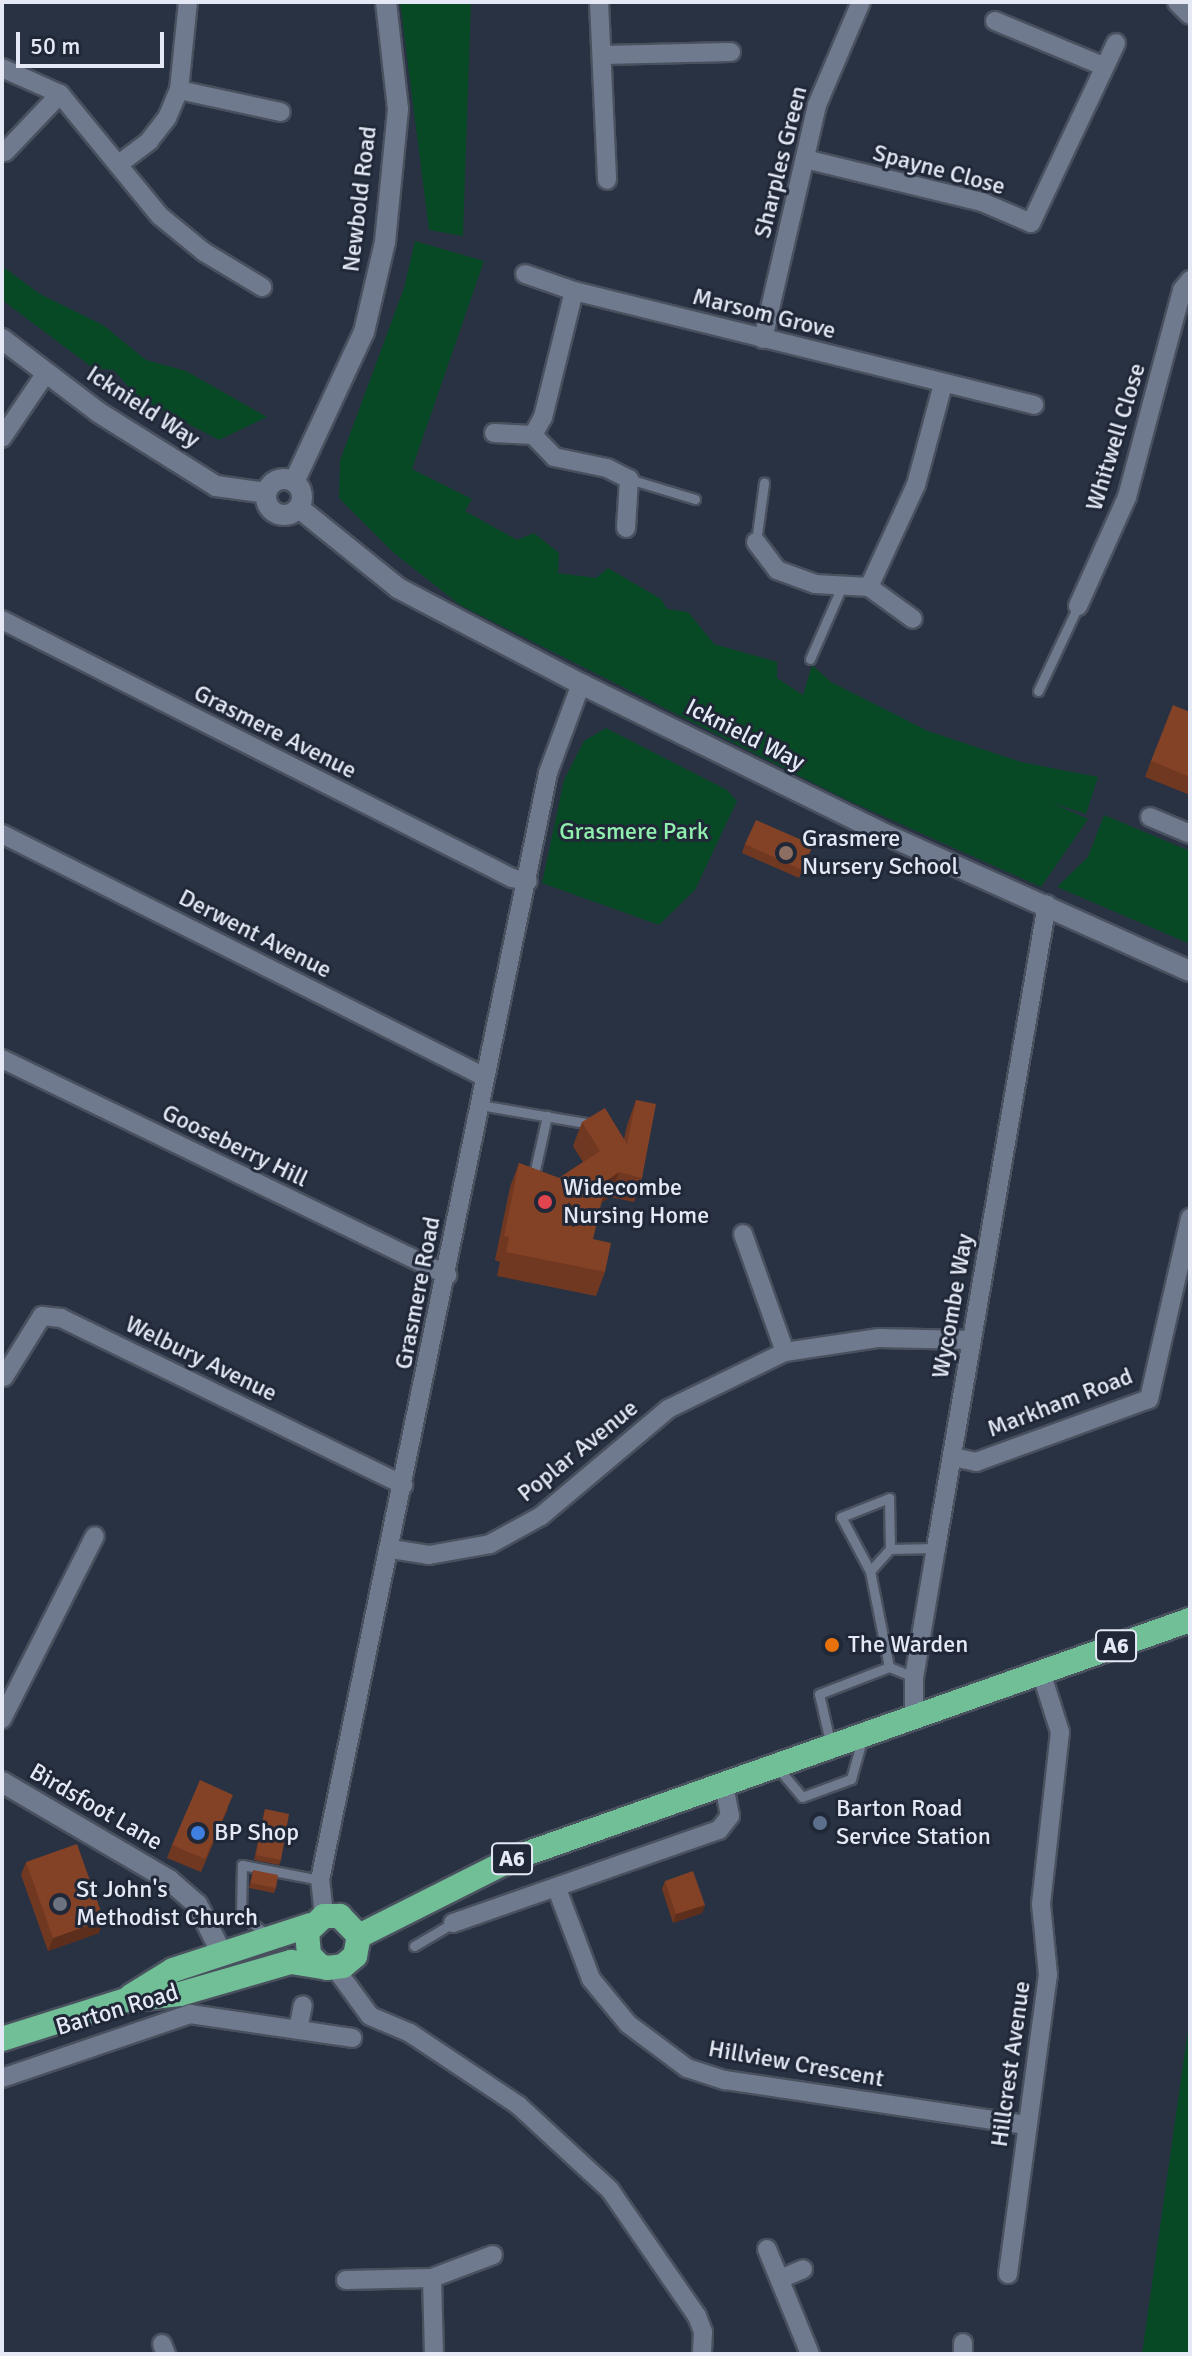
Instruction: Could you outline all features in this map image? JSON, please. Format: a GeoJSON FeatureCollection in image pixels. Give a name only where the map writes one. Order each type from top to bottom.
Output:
{"type":"FeatureCollection","features":[{"type":"Feature","properties":{"kind":"highway","name":"A6"},"geometry":{"type":"LineString","coordinates":[[359,1936],[514,1858],[1190,1620]]}},
{"type":"Feature","properties":{"kind":"highway","name":"Barton Road"},"geometry":{"type":"LineString","coordinates":[[126,2000],[173,1970],[221,1952],[273,1939],[318,1920]]}},
{"type":"Feature","properties":{"kind":"highway"},"geometry":{"type":"LineString","coordinates":[[318,1920],[347,1920],[359,1936],[355,1956],[328,1967],[306,1947],[318,1920]]}},
{"type":"Feature","properties":{"kind":"highway","name":"Barton Road"},"geometry":{"type":"LineString","coordinates":[[2,2039],[126,2000],[180,1994],[291,1962],[328,1967]]}},
{"type":"Feature","properties":{"kind":"street"},"geometry":{"type":"LineString","coordinates":[[119,164],[149,141],[179,90],[188,2]]}},
{"type":"Feature","properties":{"kind":"street","name":"Newbold Road"},"geometry":{"type":"LineString","coordinates":[[294,482],[364,332],[385,242],[398,109],[386,2]]}},
{"type":"Feature","properties":{"kind":"street"},"geometry":{"type":"LineString","coordinates":[[599,2],[607,180]]}},
{"type":"Feature","properties":{"kind":"street","name":"Sharples Green"},"geometry":{"type":"LineString","coordinates":[[763,339],[817,105],[861,2]]}},
{"type":"Feature","properties":{"kind":"street"},"geometry":{"type":"LineString","coordinates":[[1178,2],[1190,14]]}},
{"type":"Feature","properties":{"kind":"street"},"geometry":{"type":"LineString","coordinates":[[995,21],[1103,66]]}},
{"type":"Feature","properties":{"kind":"street","name":"Spayne Close"},"geometry":{"type":"LineString","coordinates":[[805,159],[982,202],[1031,223],[1116,43]]}},
{"type":"Feature","properties":{"kind":"street"},"geometry":{"type":"LineString","coordinates":[[602,55],[731,52]]}},
{"type":"Feature","properties":{"kind":"street"},"geometry":{"type":"LineString","coordinates":[[2,68],[60,94],[160,216],[204,252],[262,287]]}},
{"type":"Feature","properties":{"kind":"street"},"geometry":{"type":"LineString","coordinates":[[179,90],[281,112]]}},
{"type":"Feature","properties":{"kind":"street"},"geometry":{"type":"LineString","coordinates":[[5,152],[60,94]]}},
{"type":"Feature","properties":{"kind":"street","name":"Marsom Grove"},"geometry":{"type":"LineString","coordinates":[[525,274],[574,291],[1034,405]]}},
{"type":"Feature","properties":{"kind":"street","name":"Whitwell Close"},"geometry":{"type":"LineString","coordinates":[[1078,606],[1127,497],[1182,290],[1190,280]]}},
{"type":"Feature","properties":{"kind":"street"},"geometry":{"type":"LineString","coordinates":[[533,435],[543,417],[574,291]]}},
{"type":"Feature","properties":{"kind":"street","name":"Icknield Way"},"geometry":{"type":"LineString","coordinates":[[2,339],[46,373],[216,486],[266,493]]}},
{"type":"Feature","properties":{"kind":"street"},"geometry":{"type":"LineString","coordinates":[[2,438],[46,373]]}},
{"type":"Feature","properties":{"kind":"street"},"geometry":{"type":"LineString","coordinates":[[869,587],[916,485],[943,384]]}},
{"type":"Feature","properties":{"kind":"street"},"geometry":{"type":"LineString","coordinates":[[494,433],[533,435],[554,457],[607,468],[629,479],[626,528]]}},
{"type":"Feature","properties":{"kind":"street"},"geometry":{"type":"LineString","coordinates":[[277,480],[294,482],[302,491],[299,508],[290,515],[274,512],[266,493],[277,480]]}},
{"type":"Feature","properties":{"kind":"street","name":"Icknield Way"},"geometry":{"type":"LineString","coordinates":[[299,508],[398,588],[581,684],[878,831],[1047,904],[1190,971]]}},
{"type":"Feature","properties":{"kind":"street"},"geometry":{"type":"LineString","coordinates":[[756,542],[777,570],[815,584],[869,587],[913,619]]}},
{"type":"Feature","properties":{"kind":"street","name":"Grasmere Avenue"},"geometry":{"type":"LineString","coordinates":[[2,620],[512,878],[528,881]]}},
{"type":"Feature","properties":{"kind":"street","name":"Grasmere Road"},"geometry":{"type":"LineString","coordinates":[[318,1920],[320,1880],[391,1549],[548,773],[581,684]]}},
{"type":"Feature","properties":{"kind":"street"},"geometry":{"type":"LineString","coordinates":[[1150,817],[1190,834]]}},
{"type":"Feature","properties":{"kind":"street","name":"Derwent Avenue"},"geometry":{"type":"LineString","coordinates":[[2,834],[485,1077]]}},
{"type":"Feature","properties":{"kind":"street","name":"Wycombe Way"},"geometry":{"type":"LineString","coordinates":[[914,1716],[914,1678],[1047,904]]}},
{"type":"Feature","properties":{"kind":"street","name":"Gooseberry Hill"},"geometry":{"type":"LineString","coordinates":[[2,1059],[447,1275]]}},
{"type":"Feature","properties":{"kind":"street","name":"Markham Road"},"geometry":{"type":"LineString","coordinates":[[953,1457],[976,1462],[1149,1399],[1190,1218]]}},
{"type":"Feature","properties":{"kind":"street"},"geometry":{"type":"LineString","coordinates":[[743,1234],[785,1352]]}},
{"type":"Feature","properties":{"kind":"street","name":"Welbury Avenue"},"geometry":{"type":"LineString","coordinates":[[4,1377],[42,1316],[61,1318],[403,1485]]}},
{"type":"Feature","properties":{"kind":"street","name":"Poplar Avenue"},"geometry":{"type":"LineString","coordinates":[[391,1549],[429,1555],[490,1544],[541,1516],[668,1409],[785,1352],[879,1338],[971,1340]]}},
{"type":"Feature","properties":{"kind":"street"},"geometry":{"type":"LineString","coordinates":[[2,1719],[95,1536]]}},
{"type":"Feature","properties":{"kind":"street","name":"Hillcrest Avenue"},"geometry":{"type":"LineString","coordinates":[[1008,2274],[1048,1975],[1041,1904],[1060,1732],[1041,1672]]}},
{"type":"Feature","properties":{"kind":"street","name":"Birdsfoot Lane"},"geometry":{"type":"LineString","coordinates":[[2,1782],[169,1880],[197,1904],[221,1952]]}},
{"type":"Feature","properties":{"kind":"street"},"geometry":{"type":"LineString","coordinates":[[453,1923],[719,1830],[730,1816],[724,1784]]}},
{"type":"Feature","properties":{"kind":"street","name":"Hillview Crescent"},"geometry":{"type":"LineString","coordinates":[[557,1889],[591,1979],[628,2024],[687,2068],[725,2080],[1026,2125]]}},
{"type":"Feature","properties":{"kind":"street"},"geometry":{"type":"LineString","coordinates":[[328,1967],[370,2016],[410,2033],[518,2105],[610,2190],[697,2316],[703,2332],[702,2354]]}},
{"type":"Feature","properties":{"kind":"street"},"geometry":{"type":"LineString","coordinates":[[298,2030],[303,2005]]}},
{"type":"Feature","properties":{"kind":"street","name":"Barton Road"},"geometry":{"type":"LineString","coordinates":[[2,2078],[179,2015],[352,2038]]}},
{"type":"Feature","properties":{"kind":"street"},"geometry":{"type":"LineString","coordinates":[[767,2249],[810,2354]]}},
{"type":"Feature","properties":{"kind":"street"},"geometry":{"type":"LineString","coordinates":[[346,2280],[432,2278],[493,2255]]}},
{"type":"Feature","properties":{"kind":"street"},"geometry":{"type":"LineString","coordinates":[[780,2279],[803,2269]]}},
{"type":"Feature","properties":{"kind":"street"},"geometry":{"type":"LineString","coordinates":[[432,2278],[434,2354]]}},
{"type":"Feature","properties":{"kind":"lane"},"geometry":{"type":"LineString","coordinates":[[629,479],[695,499]]}},
{"type":"Feature","properties":{"kind":"lane"},"geometry":{"type":"LineString","coordinates":[[756,542],[764,483]]}},
{"type":"Feature","properties":{"kind":"lane"},"geometry":{"type":"LineString","coordinates":[[810,659],[842,586]]}},
{"type":"Feature","properties":{"kind":"lane"},"geometry":{"type":"LineString","coordinates":[[1038,691],[1078,606]]}},
{"type":"Feature","properties":{"kind":"lane"},"geometry":{"type":"LineString","coordinates":[[480,1105],[604,1127]]}},
{"type":"Feature","properties":{"kind":"lane"},"geometry":{"type":"LineString","coordinates":[[532,1184],[547,1116]]}},
{"type":"Feature","properties":{"kind":"lane"},"geometry":{"type":"LineString","coordinates":[[870,1571],[890,1549],[889,1498],[841,1517],[870,1571],[889,1667]]}},
{"type":"Feature","properties":{"kind":"lane"},"geometry":{"type":"LineString","coordinates":[[890,1549],[936,1548]]}},
{"type":"Feature","properties":{"kind":"lane"},"geometry":{"type":"LineString","coordinates":[[831,1746],[819,1694],[889,1667],[914,1678]]}},
{"type":"Feature","properties":{"kind":"lane"},"geometry":{"type":"LineString","coordinates":[[776,1765],[802,1797],[851,1779],[865,1734]]}},
{"type":"Feature","properties":{"kind":"lane"},"geometry":{"type":"LineString","coordinates":[[273,1939],[241,1915],[242,1865],[320,1880]]}},
{"type":"Feature","properties":{"kind":"lane"},"geometry":{"type":"LineString","coordinates":[[414,1946],[453,1923]]}},
{"type":"Feature","properties":{"kind":"green space"},"geometry":{"type":"Polygon","coordinates":[[[400,2],[471,2],[463,236],[429,230],[400,2]]]}},
{"type":"Feature","properties":{"kind":"green space"},"geometry":{"type":"Polygon","coordinates":[[[415,241],[484,261],[412,469],[472,499],[465,511],[517,540],[534,533],[559,553],[558,573],[596,578],[608,568],[661,599],[667,609],[688,612],[714,644],[777,662],[777,678],[803,695],[812,665],[831,682],[928,731],[1021,762],[1098,777],[1086,814],[1052,803],[1088,819],[1041,887],[845,799],[460,605],[394,553],[339,498],[340,461],[404,288],[415,241]]]}},
{"type":"Feature","properties":{"kind":"green space"},"geometry":{"type":"Polygon","coordinates":[[[2,266],[40,294],[103,325],[146,360],[186,371],[267,417],[219,440],[137,397],[114,370],[93,368],[2,300],[2,266]]]}},
{"type":"Feature","properties":{"kind":"green space","name":"Grasmere Park"},"geometry":{"type":"Polygon","coordinates":[[[606,728],[727,790],[737,801],[695,890],[659,925],[542,883],[564,780],[584,741],[606,728]]]}},
{"type":"Feature","properties":{"kind":"green space"},"geometry":{"type":"Polygon","coordinates":[[[1104,815],[1190,851],[1190,944],[1057,887],[1088,857],[1104,815]]]}},
{"type":"Feature","properties":{"kind":"green space"},"geometry":{"type":"Polygon","coordinates":[[[1190,2016],[1190,2354],[1142,2354],[1190,2016]]]}},
{"type":"Feature","properties":{"kind":"building"},"geometry":{"type":"Polygon","coordinates":[[[1173,705],[1190,712],[1190,777],[1151,761],[1173,705]]]}},
{"type":"Feature","properties":{"kind":"building"},"geometry":{"type":"Polygon","coordinates":[[[756,820],[813,845],[802,870],[745,844],[756,820]]]}},
{"type":"Feature","properties":{"kind":"building"},"geometry":{"type":"Polygon","coordinates":[[[636,1100],[656,1104],[642,1178],[619,1172],[597,1187],[603,1196],[593,1239],[611,1243],[605,1272],[506,1252],[509,1237],[504,1236],[519,1163],[559,1178],[600,1151],[582,1122],[605,1108],[627,1144],[636,1100]]]}},
{"type":"Feature","properties":{"kind":"building","name":"BP Shop"},"geometry":{"type":"Polygon","coordinates":[[[200,1780],[233,1795],[205,1859],[172,1845],[200,1780]]]}},
{"type":"Feature","properties":{"kind":"building"},"geometry":{"type":"Polygon","coordinates":[[[265,1809],[289,1814],[281,1860],[256,1855],[265,1809]]]}},
{"type":"Feature","properties":{"kind":"building","name":"St John's Methodist Church"},"geometry":{"type":"Polygon","coordinates":[[[77,1844],[104,1920],[53,1938],[26,1862],[77,1844]]]}},
{"type":"Feature","properties":{"kind":"building"},"geometry":{"type":"Polygon","coordinates":[[[253,1870],[278,1875],[276,1888],[251,1883],[253,1870]]]}},
{"type":"Feature","properties":{"kind":"building"},"geometry":{"type":"Polygon","coordinates":[[[693,1871],[705,1905],[676,1914],[665,1881],[693,1871]]]}},
{"type":"Feature","properties":{"kind":"place","name":"Grasmere Nursery School"},"geometry":{"type":"Point","coordinates":[786,853]}},
{"type":"Feature","properties":{"kind":"place","name":"Widecombe Nursing Home"},"geometry":{"type":"Point","coordinates":[545,1202]}},
{"type":"Feature","properties":{"kind":"place","name":"The Warden"},"geometry":{"type":"Point","coordinates":[832,1645]}},
{"type":"Feature","properties":{"kind":"place","name":"Barton Road Service Station"},"geometry":{"type":"Point","coordinates":[820,1823]}},
{"type":"Feature","properties":{"kind":"place","name":"BP Shop"},"geometry":{"type":"Point","coordinates":[198,1833]}},
{"type":"Feature","properties":{"kind":"place","name":"St John's Methodist Church"},"geometry":{"type":"Point","coordinates":[60,1904]}}]}
